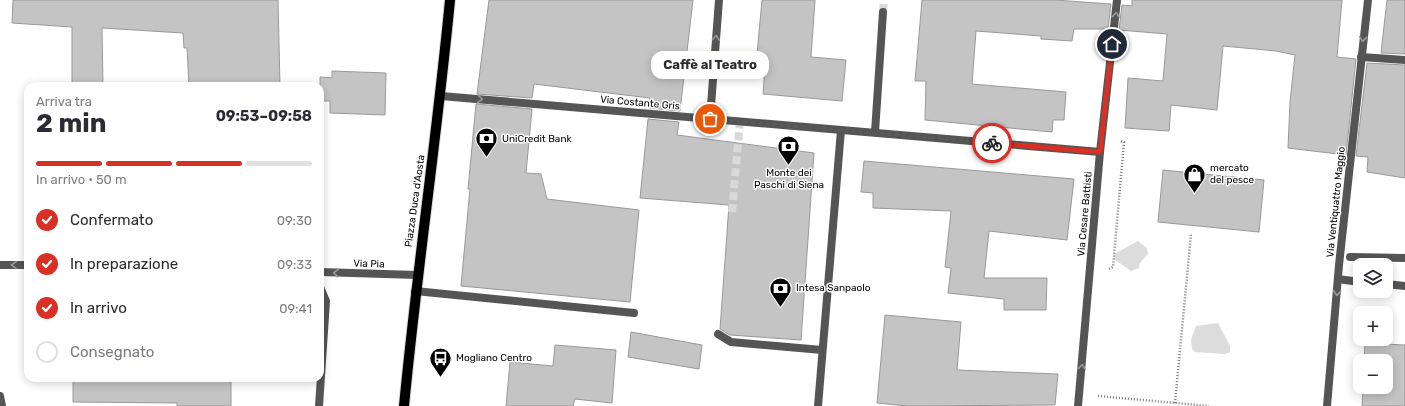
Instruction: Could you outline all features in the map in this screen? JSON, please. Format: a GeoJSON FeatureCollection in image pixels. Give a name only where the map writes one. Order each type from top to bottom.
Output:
{"type":"FeatureCollection","features":[{"type":"Feature","properties":{"kind":"main road","name":"Piazza Duca d'Aosta"},"geometry":{"type":"LineString","coordinates":[[404,406],[415,291],[441,96],[450,0]]}},
{"type":"Feature","properties":{"kind":"street"},"geometry":{"type":"LineString","coordinates":[[710,119],[719,0]]}},
{"type":"Feature","properties":{"kind":"street","name":"Via Cesare Battisti"},"geometry":{"type":"LineString","coordinates":[[1078,406],[1100,152],[1117,0]]}},
{"type":"Feature","properties":{"kind":"street","name":"Via Ventiquattro Maggio"},"geometry":{"type":"LineString","coordinates":[[1327,406],[1338,279],[1368,0]]}},
{"type":"Feature","properties":{"kind":"street"},"geometry":{"type":"LineString","coordinates":[[875,132],[883,12]]}},
{"type":"Feature","properties":{"kind":"street"},"geometry":{"type":"LineString","coordinates":[[1361,57],[1405,60]]}},
{"type":"Feature","properties":{"kind":"street","name":"Via Costante Gris"},"geometry":{"type":"LineString","coordinates":[[441,96],[1100,152]]}},
{"type":"Feature","properties":{"kind":"street"},"geometry":{"type":"LineString","coordinates":[[818,406],[841,130]]}},
{"type":"Feature","properties":{"kind":"street"},"geometry":{"type":"LineString","coordinates":[[1350,257],[1405,258]]}},
{"type":"Feature","properties":{"kind":"street"},"geometry":{"type":"LineString","coordinates":[[0,265],[24,266]]}},
{"type":"Feature","properties":{"kind":"street","name":"Via Pia"},"geometry":{"type":"LineString","coordinates":[[324,272],[417,275]]}},
{"type":"Feature","properties":{"kind":"street"},"geometry":{"type":"LineString","coordinates":[[1338,279],[1353,281]]}},
{"type":"Feature","properties":{"kind":"street"},"geometry":{"type":"LineString","coordinates":[[1393,285],[1405,286]]}},
{"type":"Feature","properties":{"kind":"street"},"geometry":{"type":"LineString","coordinates":[[415,291],[634,313]]}},
{"type":"Feature","properties":{"kind":"street"},"geometry":{"type":"LineString","coordinates":[[324,296],[326,301],[324,331]]}},
{"type":"Feature","properties":{"kind":"street"},"geometry":{"type":"LineString","coordinates":[[718,334],[731,342],[822,350]]}},
{"type":"Feature","properties":{"kind":"street"},"geometry":{"type":"LineString","coordinates":[[319,406],[321,382]]}},
{"type":"Feature","properties":{"kind":"street"},"geometry":{"type":"LineString","coordinates":[[0,396],[2,406]]}},
{"type":"Feature","properties":{"kind":"path"},"geometry":{"type":"LineString","coordinates":[[1175,403],[1191,234]]}},
{"type":"Feature","properties":{"kind":"path"},"geometry":{"type":"LineString","coordinates":[[1094,395],[1209,406]]}},
{"type":"Feature","properties":{"kind":"shaded area"},"geometry":{"type":"Polygon","coordinates":[[[1138,241],[1147,248],[1148,254],[1139,264],[1139,268],[1131,271],[1114,259],[1114,254],[1138,241]]]}},
{"type":"Feature","properties":{"kind":"shaded area"},"geometry":{"type":"Polygon","coordinates":[[[1218,323],[1230,346],[1230,352],[1225,354],[1195,352],[1192,349],[1191,340],[1196,326],[1218,323]]]}},
{"type":"Feature","properties":{"kind":"building"},"geometry":{"type":"Polygon","coordinates":[[[13,0],[278,0],[280,82],[189,82],[187,48],[184,48],[183,33],[102,28],[103,82],[72,82],[72,27],[12,23],[13,0]]]}},
{"type":"Feature","properties":{"kind":"building"},"geometry":{"type":"Polygon","coordinates":[[[489,0],[693,0],[680,111],[649,108],[650,98],[534,84],[532,98],[477,94],[489,0]]]}},
{"type":"Feature","properties":{"kind":"building"},"geometry":{"type":"Polygon","coordinates":[[[762,0],[815,0],[811,57],[846,60],[842,101],[763,94],[765,66],[756,65],[762,0]]]}},
{"type":"Feature","properties":{"kind":"building"},"geometry":{"type":"Polygon","coordinates":[[[922,0],[1055,0],[1111,4],[1108,29],[1074,29],[1072,41],[1041,39],[1041,36],[976,31],[972,84],[1066,92],[1064,120],[1053,120],[1052,132],[925,120],[926,81],[915,81],[922,0]]]}},
{"type":"Feature","properties":{"kind":"building"},"geometry":{"type":"Polygon","coordinates":[[[1132,0],[1342,0],[1337,57],[1356,59],[1346,155],[1288,148],[1290,102],[1295,55],[1276,51],[1223,46],[1217,110],[1171,105],[1169,131],[1125,128],[1128,78],[1163,81],[1167,34],[1119,30],[1122,5],[1132,6],[1132,0]]]}},
{"type":"Feature","properties":{"kind":"building"},"geometry":{"type":"Polygon","coordinates":[[[1387,0],[1405,0],[1405,54],[1381,53],[1387,0]]]}},
{"type":"Feature","properties":{"kind":"building"},"geometry":{"type":"Polygon","coordinates":[[[1367,63],[1405,65],[1405,178],[1367,172],[1368,157],[1356,156],[1367,63]]]}},
{"type":"Feature","properties":{"kind":"building"},"geometry":{"type":"Polygon","coordinates":[[[332,71],[386,73],[385,115],[330,113],[330,101],[324,101],[324,82],[320,82],[320,77],[332,78],[332,71]]]}},
{"type":"Feature","properties":{"kind":"building"},"geometry":{"type":"Polygon","coordinates":[[[476,104],[532,109],[526,173],[541,174],[547,199],[639,210],[630,302],[461,286],[476,104]]]}},
{"type":"Feature","properties":{"kind":"building"},"geometry":{"type":"Polygon","coordinates":[[[648,119],[679,122],[677,135],[814,153],[801,340],[730,335],[720,329],[729,205],[640,198],[648,119]]]}},
{"type":"Feature","properties":{"kind":"building"},"geometry":{"type":"Polygon","coordinates":[[[864,161],[1074,179],[1067,240],[989,231],[984,278],[1047,278],[1046,310],[1004,310],[1004,299],[948,293],[951,268],[945,267],[951,211],[873,208],[873,193],[861,192],[864,161]]]}},
{"type":"Feature","properties":{"kind":"building"},"geometry":{"type":"Polygon","coordinates":[[[1163,170],[1264,180],[1259,232],[1158,222],[1163,170]]]}},
{"type":"Feature","properties":{"kind":"building"},"geometry":{"type":"Polygon","coordinates":[[[885,315],[961,322],[957,370],[1058,374],[1055,405],[907,406],[877,403],[885,315]]]}},
{"type":"Feature","properties":{"kind":"building"},"geometry":{"type":"Polygon","coordinates":[[[631,332],[702,345],[699,369],[628,357],[631,332]]]}},
{"type":"Feature","properties":{"kind":"building"},"geometry":{"type":"Polygon","coordinates":[[[555,345],[616,350],[612,403],[575,399],[573,406],[506,406],[510,362],[553,366],[555,345]]]}},
{"type":"Feature","properties":{"kind":"building"},"geometry":{"type":"Polygon","coordinates":[[[1405,345],[1405,406],[1362,406],[1363,394],[1393,394],[1393,354],[1364,354],[1365,346],[1405,345]]]}},
{"type":"Feature","properties":{"kind":"building"},"geometry":{"type":"Polygon","coordinates":[[[73,382],[231,382],[231,406],[177,406],[177,403],[73,402],[73,382]]]}},
{"type":"Feature","properties":{"kind":"tunnel"},"geometry":{"type":"LineString","coordinates":[[883,12],[884,0]]}},
{"type":"Feature","properties":{"kind":"tunnel"},"geometry":{"type":"LineString","coordinates":[[732,212],[740,121]]}},
{"type":"Feature","properties":{"kind":"way so far"},"geometry":{"type":"LineString","coordinates":[[710,119],[992,143]]}},
{"type":"Feature","properties":{"kind":"place","name":"Caffè al Teatro"},"geometry":{"type":"Point","coordinates":[710,119]}},
{"type":"Feature","properties":{"kind":"place","name":"UniCredit Bank"},"geometry":{"type":"Point","coordinates":[486,158]}},
{"type":"Feature","properties":{"kind":"place","name":"Monte dei Paschi di Siena"},"geometry":{"type":"Point","coordinates":[789,166]}},
{"type":"Feature","properties":{"kind":"place","name":"mercato del pesce"},"geometry":{"type":"Point","coordinates":[1195,194]}},
{"type":"Feature","properties":{"kind":"place","name":"Intesa Sanpaolo"},"geometry":{"type":"Point","coordinates":[781,308]}},
{"type":"Feature","properties":{"kind":"place","name":"Mogliano Centro"},"geometry":{"type":"Point","coordinates":[440,378]}},
{"type":"Feature","properties":{"kind":"route"},"geometry":{"type":"LineString","coordinates":[[992,143],[1100,152],[1112,44]]}}]}
